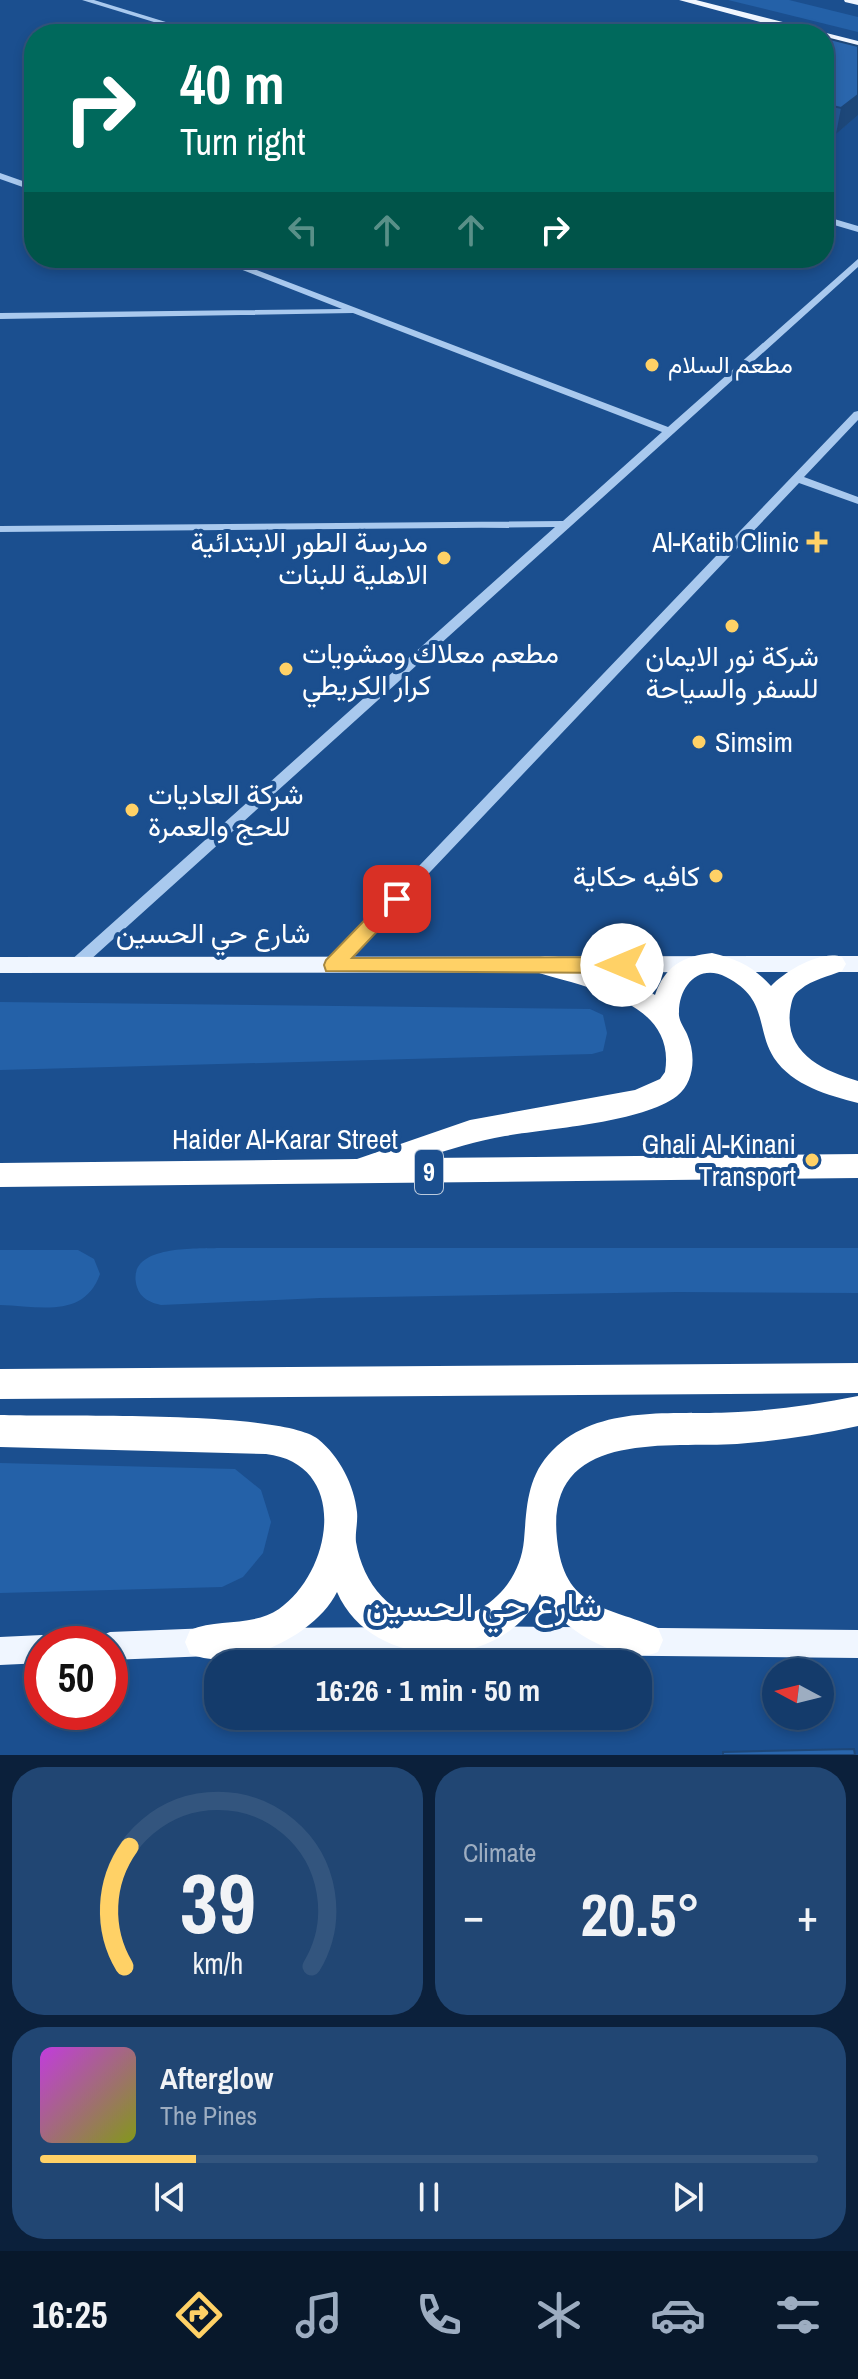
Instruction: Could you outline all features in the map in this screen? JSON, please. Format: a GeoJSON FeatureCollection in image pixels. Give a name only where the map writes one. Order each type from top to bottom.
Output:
{"type":"FeatureCollection","features":[{"type":"Feature","properties":{"kind":"highway"},"geometry":{"type":"LineString","coordinates":[[665,1017],[665,995],[672,981],[692,966],[717,962],[748,975],[771,1004],[784,1051],[797,1065],[823,1082],[858,1092]]}},
{"type":"Feature","properties":{"kind":"highway"},"geometry":{"type":"LineString","coordinates":[[776,1021],[780,993],[793,980],[845,964]]}},
{"type":"Feature","properties":{"kind":"highway"},"geometry":{"type":"LineString","coordinates":[[344,1173],[482,1128],[641,1101],[669,1087],[678,1075],[680,1061],[677,1037],[665,1017],[624,990],[563,968],[545,965]]}},
{"type":"Feature","properties":{"kind":"highway","name":"Haider Al-Karar Street"},"geometry":{"type":"LineString","coordinates":[[0,1175],[858,1166]]}},
{"type":"Feature","properties":{"kind":"highway"},"geometry":{"type":"LineString","coordinates":[[0,1384],[858,1378]]}},
{"type":"Feature","properties":{"kind":"highway"},"geometry":{"type":"LineString","coordinates":[[0,1431],[241,1436],[280,1441],[305,1449],[322,1465],[340,1509],[342,1556],[351,1584],[367,1608],[390,1626],[417,1637],[445,1640],[474,1634],[498,1621],[519,1601],[533,1576],[544,1491],[559,1466],[578,1448],[602,1437],[630,1432],[737,1428],[858,1411]]}},
{"type":"Feature","properties":{"kind":"highway"},"geometry":{"type":"LineString","coordinates":[[539,1518],[541,1550],[549,1577],[566,1602],[589,1623],[617,1635],[646,1640]]}},
{"type":"Feature","properties":{"kind":"highway"},"geometry":{"type":"LineString","coordinates":[[202,1642],[268,1633],[292,1620],[320,1593],[335,1566],[341,1535]]}},
{"type":"Feature","properties":{"kind":"main road"},"geometry":{"type":"LineString","coordinates":[[684,0],[779,24]]}},
{"type":"Feature","properties":{"kind":"main road"},"geometry":{"type":"LineString","coordinates":[[849,0],[858,2]]}},
{"type":"Feature","properties":{"kind":"main road"},"geometry":{"type":"LineString","coordinates":[[834,38],[858,44]]}},
{"type":"Feature","properties":{"kind":"main road","name":"شارع حي الحسين"},"geometry":{"type":"LineString","coordinates":[[0,965],[845,964]]}},
{"type":"Feature","properties":{"kind":"main road","name":"شارع حي الحسين"},"geometry":{"type":"LineString","coordinates":[[128,1645],[445,1640],[858,1644]]}},
{"type":"Feature","properties":{"kind":"main road"},"geometry":{"type":"LineString","coordinates":[[0,1651],[24,1650]]}},
{"type":"Feature","properties":{"kind":"street"},"geometry":{"type":"LineString","coordinates":[[86,0],[167,24]]}},
{"type":"Feature","properties":{"kind":"street"},"geometry":{"type":"LineString","coordinates":[[0,176],[24,184]]}},
{"type":"Feature","properties":{"kind":"street"},"geometry":{"type":"LineString","coordinates":[[834,222],[858,229]]}},
{"type":"Feature","properties":{"kind":"street"},"geometry":{"type":"LineString","coordinates":[[74,966],[858,262]]}},
{"type":"Feature","properties":{"kind":"street"},"geometry":{"type":"LineString","coordinates":[[243,268],[670,431]]}},
{"type":"Feature","properties":{"kind":"street"},"geometry":{"type":"LineString","coordinates":[[0,316],[357,311]]}},
{"type":"Feature","properties":{"kind":"street"},"geometry":{"type":"LineString","coordinates":[[333,965],[858,414]]}},
{"type":"Feature","properties":{"kind":"street"},"geometry":{"type":"LineString","coordinates":[[798,479],[858,501]]}},
{"type":"Feature","properties":{"kind":"street"},"geometry":{"type":"LineString","coordinates":[[0,529],[566,524]]}},
{"type":"Feature","properties":{"kind":"shaded area"},"geometry":{"type":"Polygon","coordinates":[[[728,0],[789,0],[858,17],[858,32],[728,0]]]}},
{"type":"Feature","properties":{"kind":"shaded area"},"geometry":{"type":"Polygon","coordinates":[[[0,1002],[590,1009],[603,1015],[607,1033],[603,1051],[592,1054],[0,1070],[0,1002]]]}},
{"type":"Feature","properties":{"kind":"shaded area"},"geometry":{"type":"Polygon","coordinates":[[[858,1248],[858,1293],[677,1292],[320,1298],[161,1305],[146,1299],[138,1291],[136,1273],[141,1263],[152,1256],[180,1249],[858,1248]]]}},
{"type":"Feature","properties":{"kind":"shaded area"},"geometry":{"type":"Polygon","coordinates":[[[0,1250],[78,1250],[94,1259],[100,1274],[93,1288],[72,1304],[59,1307],[0,1305],[0,1250]]]}},
{"type":"Feature","properties":{"kind":"shaded area"},"geometry":{"type":"Polygon","coordinates":[[[0,1463],[235,1469],[261,1490],[271,1522],[263,1553],[243,1577],[222,1587],[0,1593],[0,1463]]]}},
{"type":"Feature","properties":{"kind":"building"},"geometry":{"type":"Polygon","coordinates":[[[834,40],[858,46],[858,95],[841,108],[834,106],[834,40]]]}},
{"type":"Feature","properties":{"kind":"building"},"geometry":{"type":"Polygon","coordinates":[[[854,1749],[855,1755],[723,1755],[723,1752],[854,1749]]]}},
{"type":"Feature","properties":{"kind":"place","name":"مطعم السلام"},"geometry":{"type":"Point","coordinates":[652,365]}},
{"type":"Feature","properties":{"kind":"place","name":"Al-Katib Clinic"},"geometry":{"type":"Point","coordinates":[817,542]}},
{"type":"Feature","properties":{"kind":"place","name":"مدرسة الطور الابتدائية الاهلية للبنات"},"geometry":{"type":"Point","coordinates":[444,558]}},
{"type":"Feature","properties":{"kind":"place","name":"شركة نور الايمان للسفر والسياحة"},"geometry":{"type":"Point","coordinates":[732,626]}},
{"type":"Feature","properties":{"kind":"place","name":"مطعم معلاك ومشويات كرار الكريطي"},"geometry":{"type":"Point","coordinates":[286,669]}},
{"type":"Feature","properties":{"kind":"place","name":"Simsim"},"geometry":{"type":"Point","coordinates":[699,742]}},
{"type":"Feature","properties":{"kind":"place","name":"شركة العاديات للحج والعمرة"},"geometry":{"type":"Point","coordinates":[132,810]}},
{"type":"Feature","properties":{"kind":"place","name":"كافيه حكاية"},"geometry":{"type":"Point","coordinates":[716,876]}},
{"type":"Feature","properties":{"kind":"place","name":"Ghali Al-Kinani Transport"},"geometry":{"type":"Point","coordinates":[812,1160]}},
{"type":"Feature","properties":{"kind":"route"},"geometry":{"type":"LineString","coordinates":[[397,899],[333,965],[622,965]]}}]}
